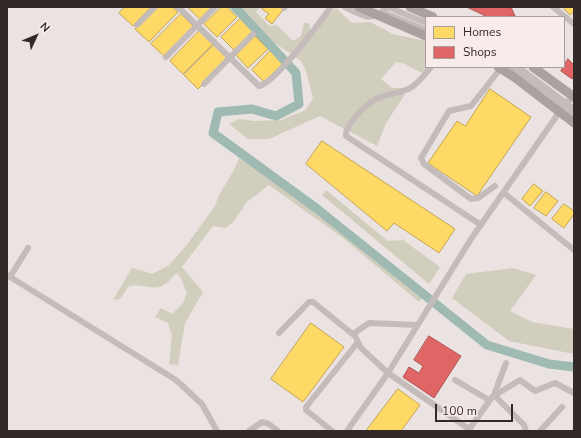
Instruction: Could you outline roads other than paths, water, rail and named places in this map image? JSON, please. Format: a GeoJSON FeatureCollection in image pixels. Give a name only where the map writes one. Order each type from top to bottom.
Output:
{"type":"FeatureCollection","features":[{"type":"Feature","properties":{"kind":"highway"},"geometry":{"type":"LineString","coordinates":[[359,7],[380,14],[425,36]]}},
{"type":"Feature","properties":{"kind":"highway"},"geometry":{"type":"LineString","coordinates":[[410,7],[431,16]]}},
{"type":"Feature","properties":{"kind":"highway"},"geometry":{"type":"LineString","coordinates":[[505,68],[568,103]]}},
{"type":"Feature","properties":{"kind":"highway"},"geometry":{"type":"LineString","coordinates":[[534,68],[568,103],[574,123]]}},
{"type":"Feature","properties":{"kind":"street"},"geometry":{"type":"LineString","coordinates":[[137,25],[154,7]]}},
{"type":"Feature","properties":{"kind":"street"},"geometry":{"type":"LineString","coordinates":[[178,7],[259,86],[266,82],[299,49],[331,7]]}},
{"type":"Feature","properties":{"kind":"street"},"geometry":{"type":"LineString","coordinates":[[166,57],[215,7]]}},
{"type":"Feature","properties":{"kind":"street"},"geometry":{"type":"LineString","coordinates":[[345,7],[366,17],[380,14],[388,7],[425,24]]}},
{"type":"Feature","properties":{"kind":"street"},"geometry":{"type":"LineString","coordinates":[[553,7],[561,9],[574,24]]}},
{"type":"Feature","properties":{"kind":"street"},"geometry":{"type":"LineString","coordinates":[[380,14],[425,30]]}},
{"type":"Feature","properties":{"kind":"street"},"geometry":{"type":"LineString","coordinates":[[204,84],[253,34]]}},
{"type":"Feature","properties":{"kind":"street"},"geometry":{"type":"LineString","coordinates":[[430,68],[410,89],[382,96],[368,105],[349,125],[346,136],[480,225]]}},
{"type":"Feature","properties":{"kind":"street"},"geometry":{"type":"LineString","coordinates":[[495,186],[478,198],[471,199],[424,164],[422,158],[449,111],[471,106],[502,68]]}},
{"type":"Feature","properties":{"kind":"street"},"geometry":{"type":"LineString","coordinates":[[519,68],[574,108]]}},
{"type":"Feature","properties":{"kind":"street"},"geometry":{"type":"LineString","coordinates":[[568,103],[574,115]]}},
{"type":"Feature","properties":{"kind":"street"},"geometry":{"type":"LineString","coordinates":[[347,431],[388,373],[480,225],[568,103]]}},
{"type":"Feature","properties":{"kind":"street"},"geometry":{"type":"LineString","coordinates":[[504,193],[574,250]]}},
{"type":"Feature","properties":{"kind":"street"},"geometry":{"type":"LineString","coordinates":[[28,248],[8,276],[172,377],[202,404],[217,431]]}},
{"type":"Feature","properties":{"kind":"street"},"geometry":{"type":"LineString","coordinates":[[279,333],[310,302],[315,304],[353,334],[361,348],[388,373],[468,430],[491,398],[506,363]]}},
{"type":"Feature","properties":{"kind":"street"},"geometry":{"type":"LineString","coordinates":[[353,334],[369,323],[417,326]]}},
{"type":"Feature","properties":{"kind":"street"},"geometry":{"type":"LineString","coordinates":[[332,431],[306,410],[306,407],[358,342]]}},
{"type":"Feature","properties":{"kind":"street"},"geometry":{"type":"LineString","coordinates":[[455,380],[491,398],[524,425],[526,431]]}},
{"type":"Feature","properties":{"kind":"street"},"geometry":{"type":"LineString","coordinates":[[491,398],[520,380],[535,391],[555,383],[574,392]]}},
{"type":"Feature","properties":{"kind":"street"},"geometry":{"type":"LineString","coordinates":[[540,431],[562,407]]}},
{"type":"Feature","properties":{"kind":"street"},"geometry":{"type":"LineString","coordinates":[[249,431],[262,422],[269,424],[278,431]]}},
{"type":"Feature","properties":{"kind":"waterway"},"geometry":{"type":"LineString","coordinates":[[235,7],[296,73],[299,104],[276,116],[252,109],[218,112],[213,133],[316,208],[487,345],[549,364],[574,367]]}}]}
